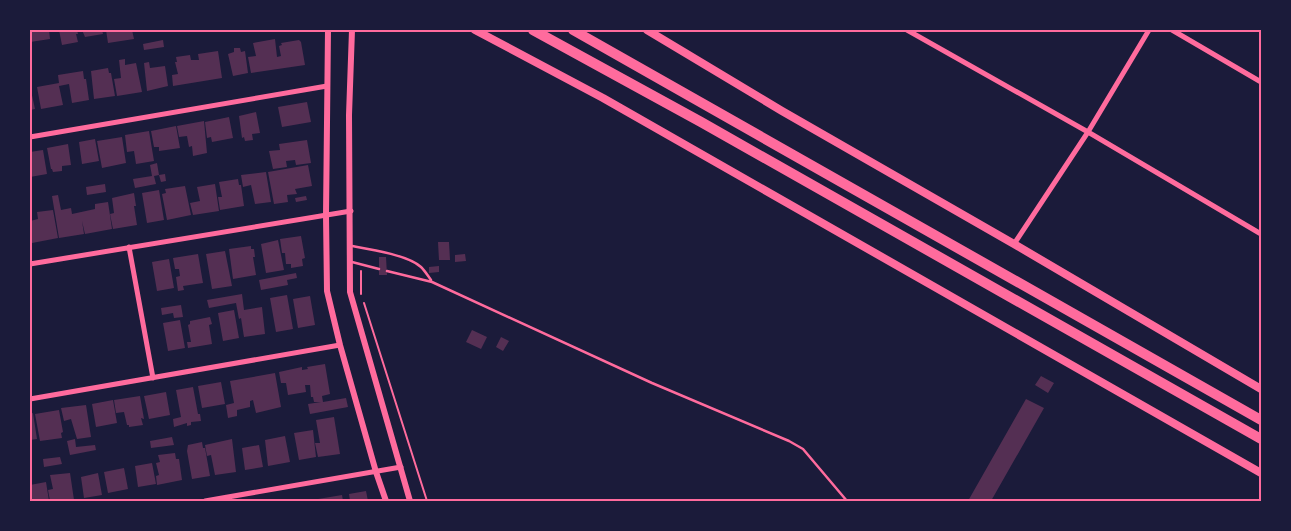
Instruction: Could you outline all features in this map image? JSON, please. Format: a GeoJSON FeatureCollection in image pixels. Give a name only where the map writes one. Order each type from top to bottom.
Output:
{"type":"FeatureCollection","features":[{"type":"Feature","properties":{"kind":"highway"},"geometry":{"type":"LineString","coordinates":[[533,30],[701,122],[1261,439]]}},
{"type":"Feature","properties":{"kind":"highway"},"geometry":{"type":"LineString","coordinates":[[573,30],[1261,420]]}},
{"type":"Feature","properties":{"kind":"main road"},"geometry":{"type":"LineString","coordinates":[[475,30],[603,98],[1261,473]]}},
{"type":"Feature","properties":{"kind":"main road"},"geometry":{"type":"LineString","coordinates":[[647,30],[782,111],[1261,389]]}},
{"type":"Feature","properties":{"kind":"street"},"geometry":{"type":"LineString","coordinates":[[328,30],[327,292],[340,345],[386,501]]}},
{"type":"Feature","properties":{"kind":"street"},"geometry":{"type":"LineString","coordinates":[[352,30],[349,115],[350,292],[410,501]]}},
{"type":"Feature","properties":{"kind":"street"},"geometry":{"type":"LineString","coordinates":[[906,30],[1088,132],[1261,234]]}},
{"type":"Feature","properties":{"kind":"street"},"geometry":{"type":"LineString","coordinates":[[1014,244],[1088,132],[1149,30]]}},
{"type":"Feature","properties":{"kind":"street"},"geometry":{"type":"LineString","coordinates":[[1172,30],[1261,82]]}},
{"type":"Feature","properties":{"kind":"street"},"geometry":{"type":"LineString","coordinates":[[30,137],[327,86]]}},
{"type":"Feature","properties":{"kind":"street"},"geometry":{"type":"LineString","coordinates":[[30,264],[129,246],[350,211]]}},
{"type":"Feature","properties":{"kind":"street"},"geometry":{"type":"LineString","coordinates":[[129,246],[153,378]]}},
{"type":"Feature","properties":{"kind":"street"},"geometry":{"type":"LineString","coordinates":[[30,399],[340,345]]}},
{"type":"Feature","properties":{"kind":"street"},"geometry":{"type":"LineString","coordinates":[[205,501],[401,467]]}},
{"type":"Feature","properties":{"kind":"lane"},"geometry":{"type":"LineString","coordinates":[[350,246],[409,260],[421,267],[432,282]]}},
{"type":"Feature","properties":{"kind":"lane"},"geometry":{"type":"LineString","coordinates":[[350,262],[379,269]]}},
{"type":"Feature","properties":{"kind":"lane"},"geometry":{"type":"LineString","coordinates":[[387,271],[432,282],[652,383],[790,441],[803,449],[847,501]]}},
{"type":"Feature","properties":{"kind":"path"},"geometry":{"type":"LineString","coordinates":[[361,264],[361,293],[427,501]]}},
{"type":"Feature","properties":{"kind":"building"},"geometry":{"type":"Polygon","coordinates":[[[30,30],[49,30],[50,39],[30,42],[30,30]]]}},
{"type":"Feature","properties":{"kind":"building"},"geometry":{"type":"Polygon","coordinates":[[[59,30],[77,30],[78,42],[62,45],[59,30]]]}},
{"type":"Feature","properties":{"kind":"building"},"geometry":{"type":"Polygon","coordinates":[[[82,30],[102,30],[103,34],[85,37],[82,30]]]}},
{"type":"Feature","properties":{"kind":"building"},"geometry":{"type":"Polygon","coordinates":[[[106,30],[132,30],[134,39],[108,43],[106,30]]]}},
{"type":"Feature","properties":{"kind":"building"},"geometry":{"type":"Polygon","coordinates":[[[275,39],[277,57],[281,56],[279,46],[282,45],[281,43],[299,40],[305,65],[251,73],[248,57],[256,56],[253,43],[275,39]]]}},
{"type":"Feature","properties":{"kind":"building"},"geometry":{"type":"Polygon","coordinates":[[[163,40],[164,47],[144,50],[143,44],[163,40]]]}},
{"type":"Feature","properties":{"kind":"building"},"geometry":{"type":"Polygon","coordinates":[[[234,48],[240,48],[241,52],[245,51],[248,73],[233,76],[228,54],[234,52],[234,48]]]}},
{"type":"Feature","properties":{"kind":"building"},"geometry":{"type":"Polygon","coordinates":[[[218,51],[222,78],[173,86],[172,75],[178,74],[175,62],[177,62],[176,57],[190,55],[191,60],[199,60],[198,54],[218,51]]]}},
{"type":"Feature","properties":{"kind":"building"},"geometry":{"type":"Polygon","coordinates":[[[125,59],[125,65],[136,63],[142,92],[117,96],[114,79],[121,78],[119,60],[125,59]]]}},
{"type":"Feature","properties":{"kind":"building"},"geometry":{"type":"Polygon","coordinates":[[[149,62],[150,68],[165,66],[168,86],[147,91],[144,63],[149,62]]]}},
{"type":"Feature","properties":{"kind":"building"},"geometry":{"type":"Polygon","coordinates":[[[108,68],[109,73],[111,73],[115,96],[94,99],[91,71],[108,68]]]}},
{"type":"Feature","properties":{"kind":"building"},"geometry":{"type":"Polygon","coordinates":[[[83,71],[89,100],[72,103],[69,84],[59,86],[63,105],[41,109],[37,87],[59,83],[58,75],[83,71]]]}},
{"type":"Feature","properties":{"kind":"building"},"geometry":{"type":"Polygon","coordinates":[[[30,86],[35,109],[30,110],[30,86]]]}},
{"type":"Feature","properties":{"kind":"building"},"geometry":{"type":"Polygon","coordinates":[[[307,102],[311,122],[282,127],[278,107],[307,102]]]}},
{"type":"Feature","properties":{"kind":"building"},"geometry":{"type":"Polygon","coordinates":[[[256,112],[260,133],[252,134],[253,140],[245,141],[244,137],[242,138],[239,116],[256,112]]]}},
{"type":"Feature","properties":{"kind":"building"},"geometry":{"type":"Polygon","coordinates":[[[229,117],[233,138],[212,142],[211,137],[207,138],[205,122],[229,117]]]}},
{"type":"Feature","properties":{"kind":"building"},"geometry":{"type":"Polygon","coordinates":[[[204,121],[207,153],[193,156],[192,146],[189,147],[187,136],[179,137],[177,126],[204,121]]]}},
{"type":"Feature","properties":{"kind":"building"},"geometry":{"type":"Polygon","coordinates":[[[176,126],[180,148],[159,151],[159,147],[154,147],[151,131],[176,126]]]}},
{"type":"Feature","properties":{"kind":"building"},"geometry":{"type":"Polygon","coordinates":[[[149,131],[154,161],[136,164],[134,151],[127,152],[125,135],[149,131]]]}},
{"type":"Feature","properties":{"kind":"building"},"geometry":{"type":"Polygon","coordinates":[[[122,137],[126,163],[102,168],[97,141],[122,137]]]}},
{"type":"Feature","properties":{"kind":"building"},"geometry":{"type":"Polygon","coordinates":[[[95,139],[99,161],[82,164],[79,142],[95,139]]]}},
{"type":"Feature","properties":{"kind":"building"},"geometry":{"type":"Polygon","coordinates":[[[307,140],[311,163],[296,165],[295,160],[286,161],[287,167],[273,169],[269,151],[280,150],[279,144],[307,140]]]}},
{"type":"Feature","properties":{"kind":"building"},"geometry":{"type":"Polygon","coordinates":[[[68,144],[71,165],[62,166],[62,171],[53,172],[47,148],[68,144]]]}},
{"type":"Feature","properties":{"kind":"building"},"geometry":{"type":"Polygon","coordinates":[[[43,150],[47,174],[30,177],[30,152],[43,150]]]}},
{"type":"Feature","properties":{"kind":"building"},"geometry":{"type":"Polygon","coordinates":[[[157,163],[159,175],[154,176],[156,184],[135,188],[133,179],[152,176],[150,165],[157,163]]]}},
{"type":"Feature","properties":{"kind":"building"},"geometry":{"type":"Polygon","coordinates":[[[308,165],[312,186],[295,189],[297,194],[287,195],[288,202],[274,204],[268,172],[308,165]]]}},
{"type":"Feature","properties":{"kind":"building"},"geometry":{"type":"Polygon","coordinates":[[[266,172],[271,202],[255,204],[251,185],[243,187],[241,175],[266,172]]]}},
{"type":"Feature","properties":{"kind":"building"},"geometry":{"type":"Polygon","coordinates":[[[165,174],[166,181],[161,182],[159,175],[165,174]]]}},
{"type":"Feature","properties":{"kind":"building"},"geometry":{"type":"Polygon","coordinates":[[[238,179],[239,185],[241,185],[244,206],[220,210],[218,197],[222,197],[219,182],[238,179]]]}},
{"type":"Feature","properties":{"kind":"building"},"geometry":{"type":"Polygon","coordinates":[[[105,184],[106,192],[87,195],[86,187],[105,184]]]}},
{"type":"Feature","properties":{"kind":"building"},"geometry":{"type":"Polygon","coordinates":[[[215,184],[219,211],[193,215],[190,203],[200,201],[197,187],[215,184]]]}},
{"type":"Feature","properties":{"kind":"building"},"geometry":{"type":"Polygon","coordinates":[[[185,186],[191,215],[167,220],[162,194],[166,193],[165,189],[185,186]]]}},
{"type":"Feature","properties":{"kind":"building"},"geometry":{"type":"Polygon","coordinates":[[[159,190],[164,220],[147,223],[142,193],[159,190]]]}},
{"type":"Feature","properties":{"kind":"building"},"geometry":{"type":"Polygon","coordinates":[[[134,193],[137,225],[113,229],[110,214],[114,213],[112,198],[134,193]]]}},
{"type":"Feature","properties":{"kind":"building"},"geometry":{"type":"Polygon","coordinates":[[[58,195],[61,210],[71,208],[72,214],[95,209],[95,204],[108,202],[112,229],[85,234],[82,221],[84,234],[59,238],[52,196],[58,195]]]}},
{"type":"Feature","properties":{"kind":"building"},"geometry":{"type":"Polygon","coordinates":[[[306,196],[307,200],[296,202],[295,198],[306,196]]]}},
{"type":"Feature","properties":{"kind":"building"},"geometry":{"type":"Polygon","coordinates":[[[53,210],[58,238],[32,243],[30,221],[38,219],[37,212],[53,210]]]}},
{"type":"Feature","properties":{"kind":"building"},"geometry":{"type":"Polygon","coordinates":[[[301,236],[305,258],[302,259],[303,266],[291,268],[291,264],[286,264],[285,253],[282,253],[280,239],[301,236]]]}},
{"type":"Feature","properties":{"kind":"building"},"geometry":{"type":"Polygon","coordinates":[[[278,240],[284,270],[266,273],[261,244],[278,240]]]}},
{"type":"Feature","properties":{"kind":"building"},"geometry":{"type":"Polygon","coordinates":[[[438,242],[449,242],[450,260],[439,260],[438,242]]]}},
{"type":"Feature","properties":{"kind":"building"},"geometry":{"type":"Polygon","coordinates":[[[251,246],[251,249],[254,249],[255,257],[253,257],[256,275],[233,279],[229,249],[251,246]]]}},
{"type":"Feature","properties":{"kind":"building"},"geometry":{"type":"Polygon","coordinates":[[[225,251],[232,286],[212,289],[206,254],[225,251]]]}},
{"type":"Feature","properties":{"kind":"building"},"geometry":{"type":"Polygon","coordinates":[[[198,254],[203,283],[183,286],[184,290],[178,291],[176,277],[180,276],[179,269],[175,269],[173,258],[198,254]]]}},
{"type":"Feature","properties":{"kind":"building"},"geometry":{"type":"Polygon","coordinates":[[[465,254],[466,261],[455,262],[455,255],[465,254]]]}},
{"type":"Feature","properties":{"kind":"building"},"geometry":{"type":"Polygon","coordinates":[[[379,257],[386,257],[387,275],[379,275],[379,257]]]}},
{"type":"Feature","properties":{"kind":"building"},"geometry":{"type":"Polygon","coordinates":[[[169,259],[174,288],[157,291],[152,262],[169,259]]]}},
{"type":"Feature","properties":{"kind":"building"},"geometry":{"type":"Polygon","coordinates":[[[439,266],[439,272],[429,273],[429,267],[439,266]]]}},
{"type":"Feature","properties":{"kind":"building"},"geometry":{"type":"Polygon","coordinates":[[[296,273],[297,278],[287,280],[288,285],[261,290],[259,280],[296,273]]]}},
{"type":"Feature","properties":{"kind":"building"},"geometry":{"type":"Polygon","coordinates":[[[242,294],[244,310],[262,307],[265,334],[244,337],[236,303],[209,308],[207,300],[242,294]]]}},
{"type":"Feature","properties":{"kind":"building"},"geometry":{"type":"Polygon","coordinates":[[[287,295],[293,329],[276,332],[270,298],[287,295]]]}},
{"type":"Feature","properties":{"kind":"building"},"geometry":{"type":"Polygon","coordinates":[[[310,296],[315,325],[298,328],[293,299],[310,296]]]}},
{"type":"Feature","properties":{"kind":"building"},"geometry":{"type":"Polygon","coordinates":[[[181,305],[183,317],[174,318],[173,313],[162,315],[161,308],[181,305]]]}},
{"type":"Feature","properties":{"kind":"building"},"geometry":{"type":"Polygon","coordinates":[[[234,310],[239,338],[223,341],[218,313],[234,310]]]}},
{"type":"Feature","properties":{"kind":"building"},"geometry":{"type":"Polygon","coordinates":[[[210,317],[212,324],[209,325],[212,344],[188,348],[187,342],[191,342],[188,325],[190,321],[210,317]]]}},
{"type":"Feature","properties":{"kind":"building"},"geometry":{"type":"Polygon","coordinates":[[[180,320],[185,348],[168,351],[163,323],[180,320]]]}},
{"type":"Feature","properties":{"kind":"building"},"geometry":{"type":"Polygon","coordinates":[[[472,330],[487,337],[481,349],[466,342],[472,330]]]}},
{"type":"Feature","properties":{"kind":"building"},"geometry":{"type":"Polygon","coordinates":[[[501,337],[509,341],[503,351],[496,347],[501,337]]]}},
{"type":"Feature","properties":{"kind":"building"},"geometry":{"type":"Polygon","coordinates":[[[325,364],[330,394],[322,396],[323,402],[346,398],[348,407],[310,414],[308,404],[321,402],[314,402],[313,397],[311,397],[310,385],[305,385],[306,392],[288,395],[286,383],[281,383],[279,372],[302,367],[302,370],[308,369],[307,367],[325,364]]]}},
{"type":"Feature","properties":{"kind":"building"},"geometry":{"type":"Polygon","coordinates":[[[275,373],[281,407],[256,413],[253,400],[250,401],[250,407],[237,410],[237,416],[228,418],[226,405],[234,403],[230,381],[275,373]]]}},
{"type":"Feature","properties":{"kind":"building"},"geometry":{"type":"Polygon","coordinates":[[[1041,376],[1054,383],[1048,393],[1035,385],[1041,376]]]}},
{"type":"Feature","properties":{"kind":"building"},"geometry":{"type":"Polygon","coordinates":[[[221,382],[225,404],[202,408],[198,386],[221,382]]]}},
{"type":"Feature","properties":{"kind":"building"},"geometry":{"type":"Polygon","coordinates":[[[193,387],[201,421],[191,422],[191,425],[187,426],[187,423],[174,427],[173,419],[181,417],[176,390],[193,387]]]}},
{"type":"Feature","properties":{"kind":"building"},"geometry":{"type":"Polygon","coordinates":[[[166,392],[170,415],[149,419],[144,396],[166,392]]]}},
{"type":"Feature","properties":{"kind":"building"},"geometry":{"type":"Polygon","coordinates":[[[140,396],[144,419],[141,418],[143,425],[129,427],[124,412],[116,413],[114,400],[140,396]]]}},
{"type":"Feature","properties":{"kind":"building"},"geometry":{"type":"Polygon","coordinates":[[[1026,399],[1044,408],[991,501],[968,501],[1026,399]]]}},
{"type":"Feature","properties":{"kind":"building"},"geometry":{"type":"Polygon","coordinates":[[[113,400],[117,423],[96,427],[92,404],[113,400]]]}},
{"type":"Feature","properties":{"kind":"building"},"geometry":{"type":"Polygon","coordinates":[[[86,405],[91,437],[77,439],[71,419],[64,421],[61,408],[86,405]]]}},
{"type":"Feature","properties":{"kind":"building"},"geometry":{"type":"Polygon","coordinates":[[[59,410],[63,432],[61,433],[62,438],[40,441],[35,414],[59,410]]]}},
{"type":"Feature","properties":{"kind":"building"},"geometry":{"type":"Polygon","coordinates":[[[33,413],[37,439],[30,440],[30,414],[33,413]]]}},
{"type":"Feature","properties":{"kind":"building"},"geometry":{"type":"Polygon","coordinates":[[[334,417],[340,454],[318,457],[315,443],[320,443],[316,420],[334,417]]]}},
{"type":"Feature","properties":{"kind":"building"},"geometry":{"type":"Polygon","coordinates":[[[313,430],[316,457],[299,460],[294,433],[313,430]]]}},
{"type":"Feature","properties":{"kind":"building"},"geometry":{"type":"Polygon","coordinates":[[[285,436],[290,462],[268,466],[265,440],[285,436]]]}},
{"type":"Feature","properties":{"kind":"building"},"geometry":{"type":"Polygon","coordinates":[[[172,437],[174,445],[151,448],[150,441],[172,437]]]}},
{"type":"Feature","properties":{"kind":"building"},"geometry":{"type":"Polygon","coordinates":[[[75,439],[76,447],[95,445],[96,450],[70,455],[67,441],[75,439]]]}},
{"type":"Feature","properties":{"kind":"building"},"geometry":{"type":"Polygon","coordinates":[[[232,439],[236,472],[215,475],[211,455],[207,456],[205,445],[232,439]]]}},
{"type":"Feature","properties":{"kind":"building"},"geometry":{"type":"Polygon","coordinates":[[[202,442],[203,448],[205,448],[210,476],[192,479],[187,451],[188,445],[202,442]]]}},
{"type":"Feature","properties":{"kind":"building"},"geometry":{"type":"Polygon","coordinates":[[[259,445],[263,467],[245,470],[242,448],[259,445]]]}},
{"type":"Feature","properties":{"kind":"building"},"geometry":{"type":"Polygon","coordinates":[[[175,453],[176,459],[179,459],[182,480],[157,485],[156,476],[159,475],[156,463],[160,462],[158,455],[175,453]]]}},
{"type":"Feature","properties":{"kind":"building"},"geometry":{"type":"Polygon","coordinates":[[[60,457],[62,464],[44,467],[43,459],[60,457]]]}},
{"type":"Feature","properties":{"kind":"building"},"geometry":{"type":"Polygon","coordinates":[[[152,463],[156,484],[138,487],[135,466],[152,463]]]}},
{"type":"Feature","properties":{"kind":"building"},"geometry":{"type":"Polygon","coordinates":[[[124,468],[128,489],[108,493],[104,472],[124,468]]]}},
{"type":"Feature","properties":{"kind":"building"},"geometry":{"type":"Polygon","coordinates":[[[70,473],[74,500],[50,501],[48,490],[53,489],[50,475],[70,473]]]}},
{"type":"Feature","properties":{"kind":"building"},"geometry":{"type":"Polygon","coordinates":[[[98,473],[102,495],[84,498],[81,477],[98,473]]]}},
{"type":"Feature","properties":{"kind":"building"},"geometry":{"type":"Polygon","coordinates":[[[46,482],[49,501],[30,501],[30,485],[46,482]]]}},
{"type":"Feature","properties":{"kind":"building"},"geometry":{"type":"Polygon","coordinates":[[[366,491],[368,501],[350,501],[349,494],[366,491]]]}},
{"type":"Feature","properties":{"kind":"building"},"geometry":{"type":"Polygon","coordinates":[[[342,495],[343,501],[312,500],[342,495]]]}}]}
